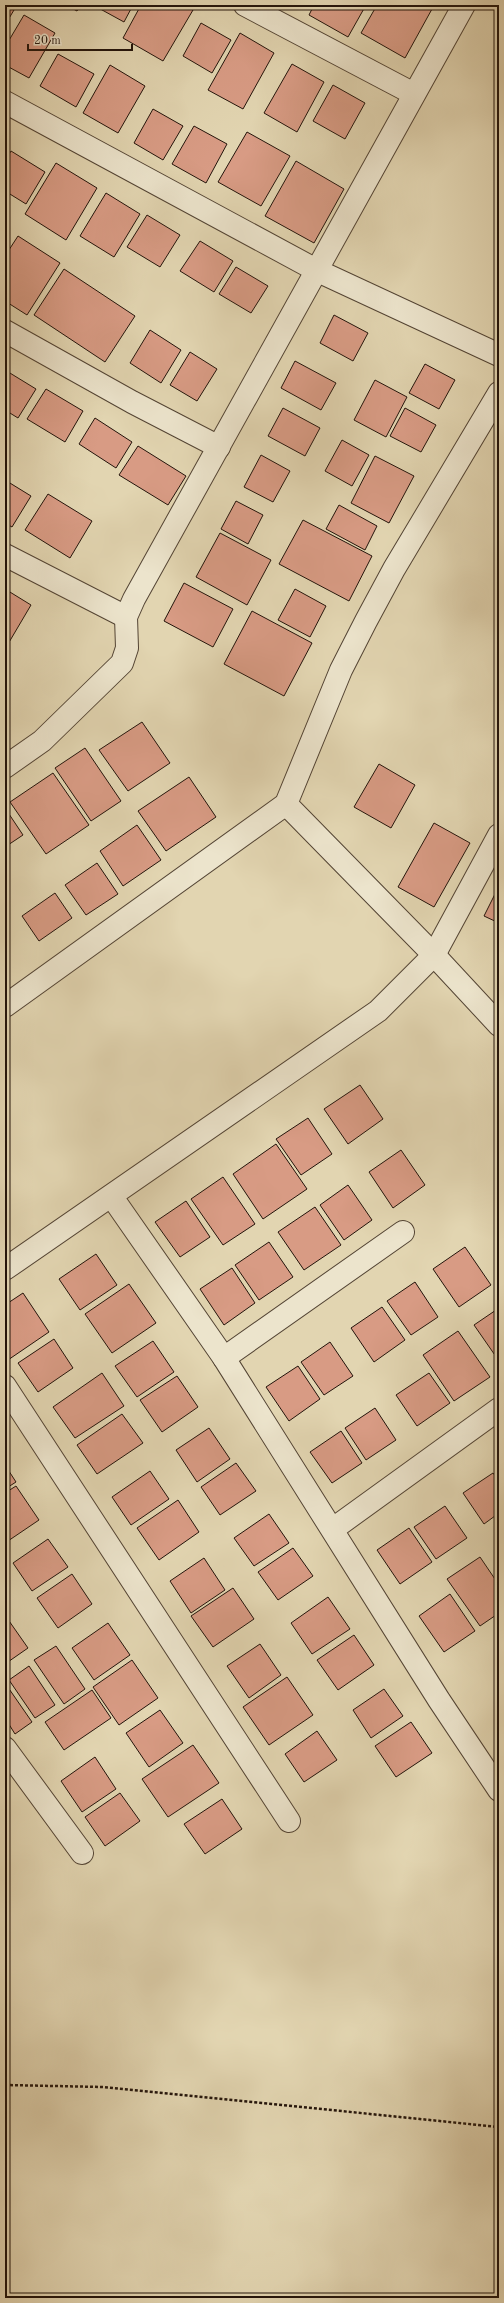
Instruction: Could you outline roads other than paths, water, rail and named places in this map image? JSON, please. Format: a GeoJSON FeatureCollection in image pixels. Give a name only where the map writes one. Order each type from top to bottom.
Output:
{"type":"FeatureCollection","features":[{"type":"Feature","properties":{"kind":"street"},"geometry":{"type":"LineString","coordinates":[[245,5],[414,94]]}},
{"type":"Feature","properties":{"kind":"street"},"geometry":{"type":"LineString","coordinates":[[5,767],[42,741],[122,664],[127,648],[126,617],[140,587],[318,271],[464,5]]}},
{"type":"Feature","properties":{"kind":"street"},"geometry":{"type":"LineString","coordinates":[[5,102],[318,271],[499,355]]}},
{"type":"Feature","properties":{"kind":"street"},"geometry":{"type":"LineString","coordinates":[[5,331],[132,402],[218,447]]}},
{"type":"Feature","properties":{"kind":"street"},"geometry":{"type":"LineString","coordinates":[[5,1006],[286,804],[341,670],[366,621],[394,569],[499,393]]}},
{"type":"Feature","properties":{"kind":"street"},"geometry":{"type":"LineString","coordinates":[[5,555],[126,617]]}},
{"type":"Feature","properties":{"kind":"street"},"geometry":{"type":"LineString","coordinates":[[286,804],[434,955],[499,1025]]}},
{"type":"Feature","properties":{"kind":"street"},"geometry":{"type":"LineString","coordinates":[[5,1269],[112,1197],[378,1011],[434,955],[499,835]]}},
{"type":"Feature","properties":{"kind":"street"},"geometry":{"type":"LineString","coordinates":[[112,1197],[224,1358],[333,1529],[439,1700],[499,1790]]}},
{"type":"Feature","properties":{"kind":"street"},"geometry":{"type":"LineString","coordinates":[[224,1358],[403,1232]]}},
{"type":"Feature","properties":{"kind":"street"},"geometry":{"type":"LineString","coordinates":[[5,1386],[289,1821]]}},
{"type":"Feature","properties":{"kind":"street"},"geometry":{"type":"LineString","coordinates":[[333,1529],[499,1410]]}},
{"type":"Feature","properties":{"kind":"street"},"geometry":{"type":"LineString","coordinates":[[5,1748],[82,1853]]}}]}
